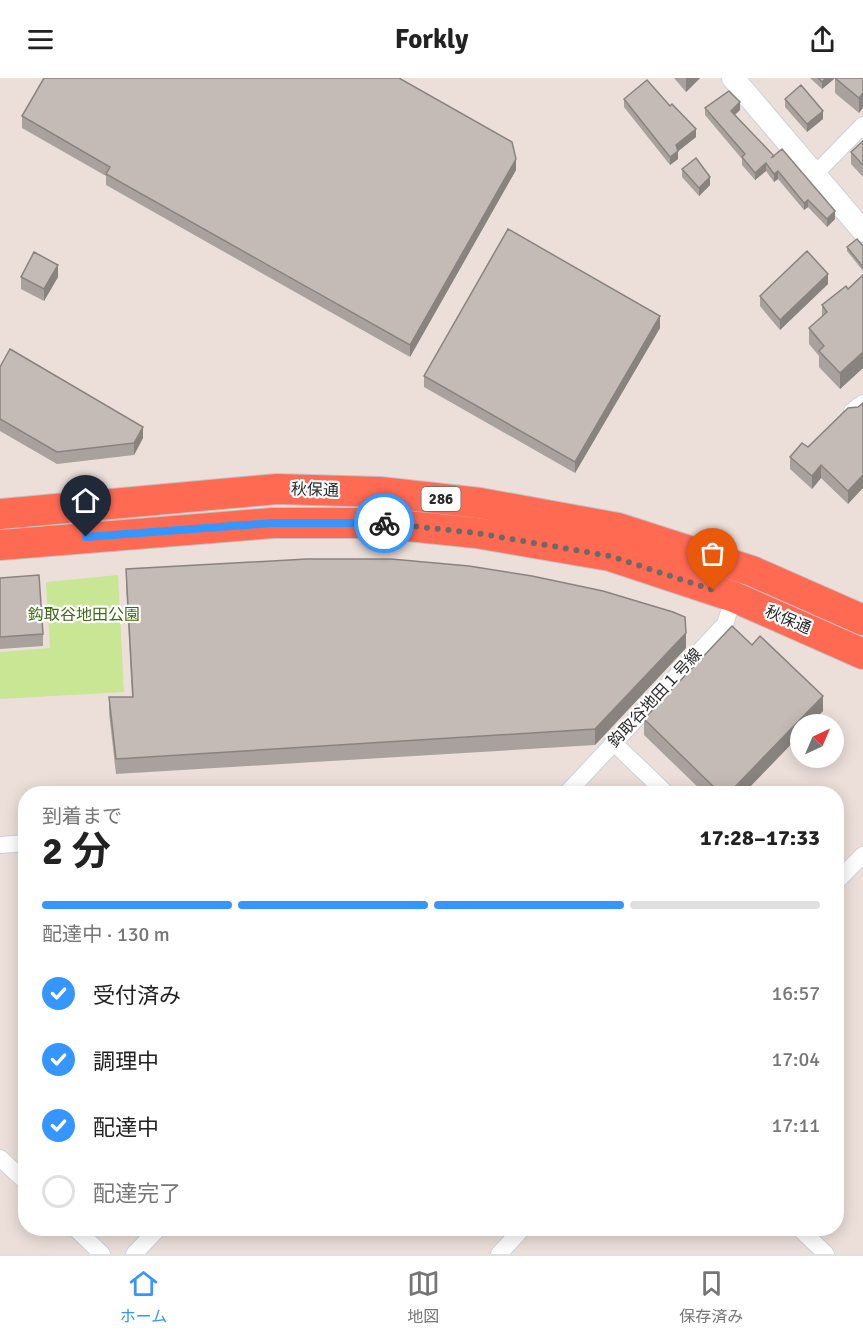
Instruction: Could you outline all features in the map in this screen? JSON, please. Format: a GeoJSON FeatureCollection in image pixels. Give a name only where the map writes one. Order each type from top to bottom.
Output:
{"type":"FeatureCollection","features":[{"type":"Feature","properties":{"kind":"highway","name":"秋保通"},"geometry":{"type":"LineString","coordinates":[[0,514],[277,489],[380,492],[480,503],[618,528],[752,571],[863,620]]}},
{"type":"Feature","properties":{"kind":"highway","name":"秋保通"},"geometry":{"type":"LineString","coordinates":[[0,545],[273,523],[378,523],[476,533],[610,556],[734,597],[863,654]]}},
{"type":"Feature","properties":{"kind":"street"},"geometry":{"type":"LineString","coordinates":[[734,78],[863,231]]}},
{"type":"Feature","properties":{"kind":"street"},"geometry":{"type":"LineString","coordinates":[[815,174],[863,125]]}},
{"type":"Feature","properties":{"kind":"street","name":"鈎取谷地田１号線"},"geometry":{"type":"LineString","coordinates":[[573,786],[725,624],[734,597]]}},
{"type":"Feature","properties":{"kind":"street"},"geometry":{"type":"LineString","coordinates":[[613,742],[659,786]]}},
{"type":"Feature","properties":{"kind":"street"},"geometry":{"type":"LineString","coordinates":[[0,845],[18,844]]}},
{"type":"Feature","properties":{"kind":"street"},"geometry":{"type":"LineString","coordinates":[[844,874],[863,855]]}},
{"type":"Feature","properties":{"kind":"street"},"geometry":{"type":"LineString","coordinates":[[0,1158],[18,1175]]}},
{"type":"Feature","properties":{"kind":"street"},"geometry":{"type":"LineString","coordinates":[[83,1236],[102,1254]]}},
{"type":"Feature","properties":{"kind":"street"},"geometry":{"type":"LineString","coordinates":[[135,1254],[152,1236]]}},
{"type":"Feature","properties":{"kind":"street"},"geometry":{"type":"LineString","coordinates":[[499,1254],[516,1236]]}},
{"type":"Feature","properties":{"kind":"street"},"geometry":{"type":"LineString","coordinates":[[807,1236],[826,1254]]}},
{"type":"Feature","properties":{"kind":"green space","name":"鈎取谷地田公園"},"geometry":{"type":"Polygon","coordinates":[[[118,575],[124,692],[0,699],[0,652],[50,648],[46,582],[118,575]]]}},
{"type":"Feature","properties":{"kind":"building"},"geometry":{"type":"Polygon","coordinates":[[[44,78],[399,78],[512,142],[516,159],[410,345],[106,174],[110,167],[22,116],[44,78]]]}},
{"type":"Feature","properties":{"kind":"building"},"geometry":{"type":"Polygon","coordinates":[[[835,78],[863,78],[863,93],[859,98],[835,78]]]}},
{"type":"Feature","properties":{"kind":"building"},"geometry":{"type":"Polygon","coordinates":[[[647,80],[670,106],[672,104],[696,129],[676,145],[678,151],[670,157],[624,99],[647,80]]]}},
{"type":"Feature","properties":{"kind":"building"},"geometry":{"type":"Polygon","coordinates":[[[801,85],[823,111],[807,124],[785,99],[801,85]]]}},
{"type":"Feature","properties":{"kind":"building"},"geometry":{"type":"Polygon","coordinates":[[[729,91],[740,102],[731,111],[774,156],[782,149],[835,211],[827,219],[808,200],[804,203],[778,171],[774,174],[766,163],[755,173],[742,157],[745,154],[705,108],[729,91]]]}},
{"type":"Feature","properties":{"kind":"building"},"geometry":{"type":"Polygon","coordinates":[[[863,141],[863,165],[851,152],[863,141]]]}},
{"type":"Feature","properties":{"kind":"building"},"geometry":{"type":"Polygon","coordinates":[[[696,158],[710,177],[699,188],[682,169],[696,158]]]}},
{"type":"Feature","properties":{"kind":"building"},"geometry":{"type":"Polygon","coordinates":[[[508,229],[660,316],[575,462],[424,376],[508,229]]]}},
{"type":"Feature","properties":{"kind":"building"},"geometry":{"type":"Polygon","coordinates":[[[857,239],[863,246],[863,267],[847,247],[857,239]]]}},
{"type":"Feature","properties":{"kind":"building"},"geometry":{"type":"Polygon","coordinates":[[[807,251],[828,274],[780,320],[760,296],[807,251]]]}},
{"type":"Feature","properties":{"kind":"building"},"geometry":{"type":"Polygon","coordinates":[[[34,252],[58,265],[44,289],[21,277],[34,252]]]}},
{"type":"Feature","properties":{"kind":"building"},"geometry":{"type":"Polygon","coordinates":[[[863,275],[863,352],[840,373],[819,351],[824,346],[809,328],[827,312],[822,305],[846,286],[848,289],[863,275]]]}},
{"type":"Feature","properties":{"kind":"building"},"geometry":{"type":"Polygon","coordinates":[[[10,349],[143,427],[134,443],[57,452],[0,419],[0,367],[10,349]]]}},
{"type":"Feature","properties":{"kind":"building"},"geometry":{"type":"Polygon","coordinates":[[[863,403],[863,475],[848,491],[821,465],[812,476],[790,457],[802,443],[808,447],[848,408],[858,407],[863,403]]]}},
{"type":"Feature","properties":{"kind":"building"},"geometry":{"type":"Polygon","coordinates":[[[307,559],[391,559],[469,566],[532,576],[603,591],[673,612],[685,617],[686,633],[595,729],[116,759],[109,697],[133,697],[126,569],[307,559]]]}},
{"type":"Feature","properties":{"kind":"building"},"geometry":{"type":"Polygon","coordinates":[[[39,575],[43,634],[0,637],[0,578],[39,575]]]}},
{"type":"Feature","properties":{"kind":"building"},"geometry":{"type":"Polygon","coordinates":[[[732,626],[752,645],[760,636],[823,696],[806,714],[790,714],[790,730],[736,786],[713,786],[644,719],[732,626]]]}},
{"type":"Feature","properties":{"kind":"way so far"},"geometry":{"type":"LineString","coordinates":[[384,523],[476,533],[610,556],[713,590]]}},
{"type":"Feature","properties":{"kind":"route"},"geometry":{"type":"LineString","coordinates":[[86,537],[273,523],[384,523]]}}]}
